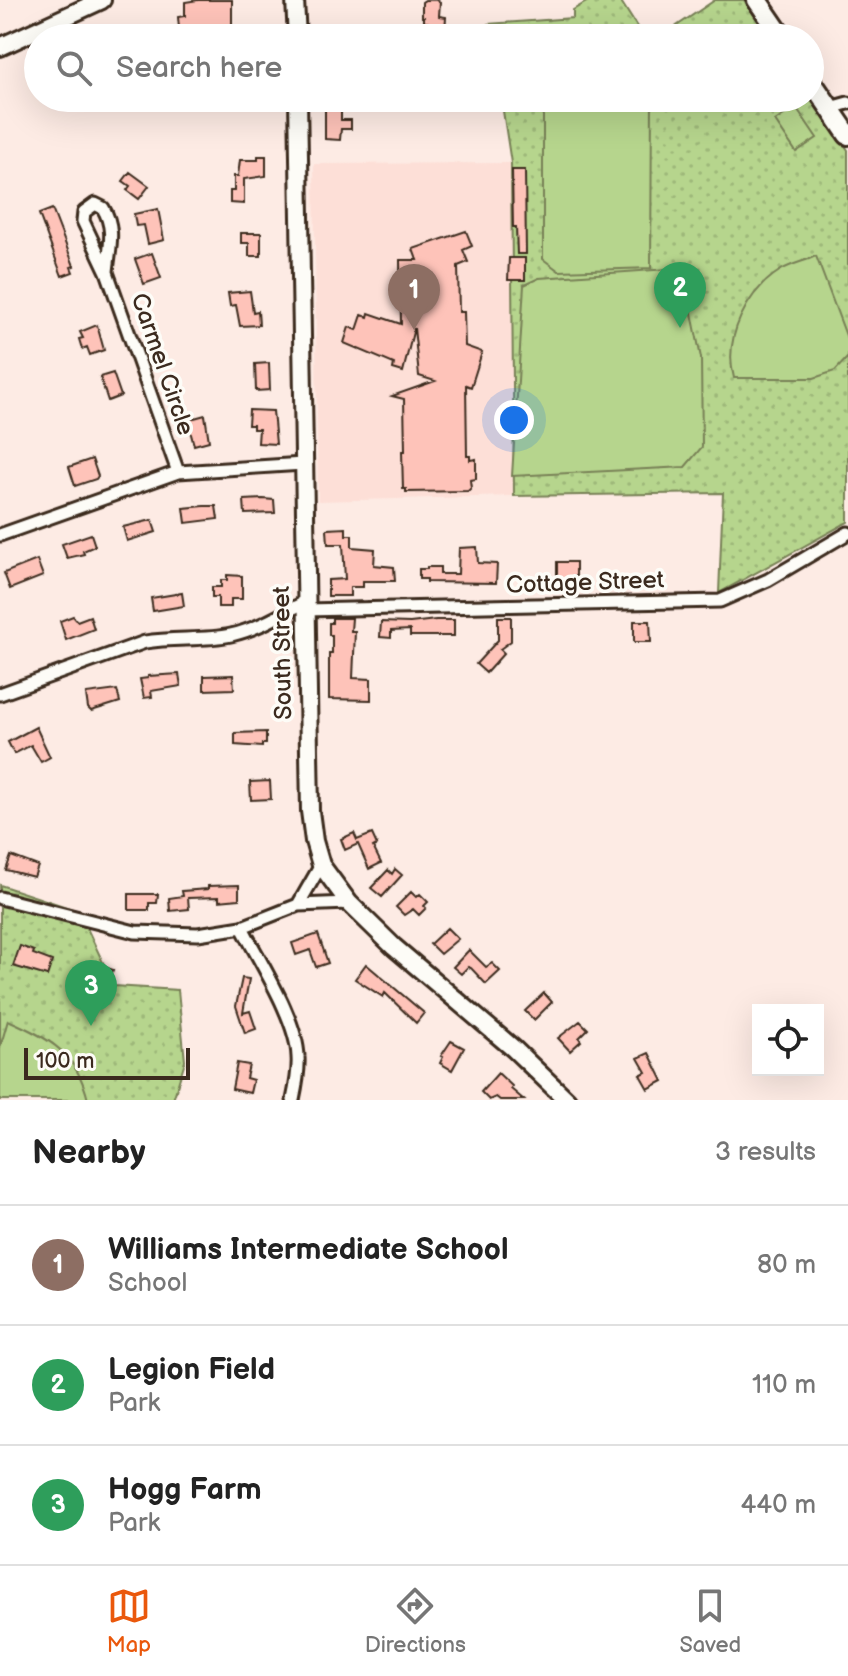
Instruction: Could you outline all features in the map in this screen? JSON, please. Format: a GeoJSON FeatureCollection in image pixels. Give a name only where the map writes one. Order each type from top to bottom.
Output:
{"type":"FeatureCollection","features":[{"type":"Feature","properties":{"kind":"main road"},"geometry":{"type":"LineString","coordinates":[[757,0],[773,24]]}},
{"type":"Feature","properties":{"kind":"main road"},"geometry":{"type":"LineString","coordinates":[[824,92],[839,106],[848,135]]}},
{"type":"Feature","properties":{"kind":"street"},"geometry":{"type":"LineString","coordinates":[[50,24],[102,0]]}},
{"type":"Feature","properties":{"kind":"street"},"geometry":{"type":"LineString","coordinates":[[295,0],[296,24]]}},
{"type":"Feature","properties":{"kind":"street"},"geometry":{"type":"LineString","coordinates":[[0,47],[24,36]]}},
{"type":"Feature","properties":{"kind":"street","name":"South Street"},"geometry":{"type":"LineString","coordinates":[[298,112],[305,606],[310,811],[314,841],[321,865],[349,903],[394,947],[514,1049],[567,1100]]}},
{"type":"Feature","properties":{"kind":"street","name":"Carmel Circle"},"geometry":{"type":"LineString","coordinates":[[107,272],[110,231],[104,210],[95,204],[86,209],[83,221],[107,272],[178,472]]}},
{"type":"Feature","properties":{"kind":"street"},"geometry":{"type":"LineString","coordinates":[[0,535],[178,472],[303,464]]}},
{"type":"Feature","properties":{"kind":"street","name":"Cottage Street"},"geometry":{"type":"LineString","coordinates":[[305,606],[720,601],[768,580],[848,533]]}},
{"type":"Feature","properties":{"kind":"street"},"geometry":{"type":"LineString","coordinates":[[0,694],[145,642],[214,638],[249,630],[305,606]]}},
{"type":"Feature","properties":{"kind":"street"},"geometry":{"type":"LineString","coordinates":[[298,905],[321,865]]}},
{"type":"Feature","properties":{"kind":"street"},"geometry":{"type":"LineString","coordinates":[[0,898],[135,932],[198,934],[242,927],[298,905],[349,903]]}},
{"type":"Feature","properties":{"kind":"street"},"geometry":{"type":"LineString","coordinates":[[242,927],[296,1040],[298,1071],[293,1100]]}},
{"type":"Feature","properties":{"kind":"shaded area"},"geometry":{"type":"Polygon","coordinates":[[[511,163],[514,496],[318,501],[314,164],[511,163]]]}},
{"type":"Feature","properties":{"kind":"green space"},"geometry":{"type":"Polygon","coordinates":[[[590,0],[620,0],[635,24],[488,24],[573,18],[573,10],[590,0]]]}},
{"type":"Feature","properties":{"kind":"green space"},"geometry":{"type":"Polygon","coordinates":[[[715,0],[744,0],[760,24],[680,24],[715,0]]]}},
{"type":"Feature","properties":{"kind":"green space"},"geometry":{"type":"Polygon","coordinates":[[[503,112],[822,112],[848,150],[848,522],[719,593],[723,493],[514,496],[511,163],[503,112]]]}},
{"type":"Feature","properties":{"kind":"green space"},"geometry":{"type":"Polygon","coordinates":[[[543,112],[652,112],[651,268],[559,271],[543,259],[543,112]]]}},
{"type":"Feature","properties":{"kind":"green space"},"geometry":{"type":"Polygon","coordinates":[[[788,112],[799,112],[817,138],[796,152],[775,121],[788,112]]]}},
{"type":"Feature","properties":{"kind":"green space"},"geometry":{"type":"Polygon","coordinates":[[[816,256],[848,341],[848,357],[835,371],[814,378],[734,378],[732,347],[748,303],[781,270],[816,256]]]}},
{"type":"Feature","properties":{"kind":"green space"},"geometry":{"type":"Polygon","coordinates":[[[683,268],[701,358],[702,447],[685,467],[512,476],[524,285],[539,278],[683,268]]]}},
{"type":"Feature","properties":{"kind":"green space"},"geometry":{"type":"Polygon","coordinates":[[[0,885],[79,911],[114,986],[178,990],[185,1061],[173,1100],[0,1100],[0,885]]]}},
{"type":"Feature","properties":{"kind":"green space"},"geometry":{"type":"Polygon","coordinates":[[[8,1020],[36,1033],[69,1059],[77,1070],[88,1100],[0,1100],[0,1048],[8,1020]]]}},
{"type":"Feature","properties":{"kind":"building"},"geometry":{"type":"Polygon","coordinates":[[[232,0],[232,24],[179,24],[178,17],[185,16],[185,2],[232,0]]]}},
{"type":"Feature","properties":{"kind":"building"},"geometry":{"type":"Polygon","coordinates":[[[422,2],[440,2],[439,16],[446,17],[446,24],[424,22],[422,2]]]}},
{"type":"Feature","properties":{"kind":"building"},"geometry":{"type":"Polygon","coordinates":[[[325,112],[341,112],[341,120],[351,120],[351,129],[341,129],[340,140],[325,139],[325,112]]]}},
{"type":"Feature","properties":{"kind":"building"},"geometry":{"type":"Polygon","coordinates":[[[258,156],[266,156],[266,176],[244,179],[244,204],[230,203],[230,191],[234,191],[234,176],[238,176],[240,160],[258,160],[258,156]]]}},
{"type":"Feature","properties":{"kind":"building"},"geometry":{"type":"Polygon","coordinates":[[[512,170],[525,170],[526,254],[517,254],[512,170]]]}},
{"type":"Feature","properties":{"kind":"building"},"geometry":{"type":"Polygon","coordinates":[[[130,172],[149,186],[139,199],[127,190],[130,186],[123,181],[130,172]]]}},
{"type":"Feature","properties":{"kind":"building"},"geometry":{"type":"Polygon","coordinates":[[[52,209],[74,266],[71,267],[73,272],[62,276],[39,214],[52,209]]]}},
{"type":"Feature","properties":{"kind":"building"},"geometry":{"type":"Polygon","coordinates":[[[158,209],[164,240],[148,244],[144,225],[136,226],[134,214],[158,209]]]}},
{"type":"Feature","properties":{"kind":"building"},"geometry":{"type":"Polygon","coordinates":[[[466,231],[472,246],[463,250],[468,262],[458,266],[459,312],[464,312],[465,346],[482,352],[471,387],[466,385],[467,456],[470,460],[476,459],[476,479],[470,480],[471,488],[468,491],[406,492],[403,489],[402,451],[405,451],[404,399],[392,396],[435,381],[419,376],[414,328],[403,372],[393,369],[394,364],[344,343],[349,327],[357,330],[362,315],[368,317],[369,313],[401,324],[400,260],[417,260],[413,249],[466,231]]]}},
{"type":"Feature","properties":{"kind":"building"},"geometry":{"type":"Polygon","coordinates":[[[241,233],[261,233],[261,256],[249,256],[249,243],[241,243],[241,233]]]}},
{"type":"Feature","properties":{"kind":"building"},"geometry":{"type":"Polygon","coordinates":[[[152,253],[161,278],[144,284],[135,259],[152,253]]]}},
{"type":"Feature","properties":{"kind":"building"},"geometry":{"type":"Polygon","coordinates":[[[509,258],[525,258],[525,280],[508,280],[509,258]]]}},
{"type":"Feature","properties":{"kind":"building"},"geometry":{"type":"Polygon","coordinates":[[[250,291],[253,312],[258,311],[259,325],[240,326],[236,305],[230,306],[228,293],[250,291]]]}},
{"type":"Feature","properties":{"kind":"building"},"geometry":{"type":"Polygon","coordinates":[[[97,325],[104,350],[90,355],[87,347],[82,349],[80,332],[97,325]]]}},
{"type":"Feature","properties":{"kind":"building"},"geometry":{"type":"Polygon","coordinates":[[[269,363],[270,390],[256,391],[255,364],[269,363]]]}},
{"type":"Feature","properties":{"kind":"building"},"geometry":{"type":"Polygon","coordinates":[[[113,373],[121,396],[108,401],[100,377],[113,373]]]}},
{"type":"Feature","properties":{"kind":"building"},"geometry":{"type":"Polygon","coordinates":[[[249,410],[273,411],[276,444],[258,443],[259,429],[248,425],[249,410]]]}},
{"type":"Feature","properties":{"kind":"building"},"geometry":{"type":"Polygon","coordinates":[[[205,415],[209,441],[194,445],[187,420],[205,415]]]}},
{"type":"Feature","properties":{"kind":"building"},"geometry":{"type":"Polygon","coordinates":[[[92,459],[98,476],[75,486],[69,467],[92,459]]]}},
{"type":"Feature","properties":{"kind":"building"},"geometry":{"type":"Polygon","coordinates":[[[244,500],[274,500],[275,513],[245,514],[244,500]]]}},
{"type":"Feature","properties":{"kind":"building"},"geometry":{"type":"Polygon","coordinates":[[[216,506],[218,519],[186,523],[184,508],[216,506]]]}},
{"type":"Feature","properties":{"kind":"building"},"geometry":{"type":"Polygon","coordinates":[[[152,520],[156,532],[127,541],[123,527],[152,520]]]}},
{"type":"Feature","properties":{"kind":"building"},"geometry":{"type":"Polygon","coordinates":[[[346,528],[346,535],[352,535],[352,547],[375,549],[374,565],[394,567],[395,581],[363,581],[363,587],[350,587],[350,596],[328,596],[328,580],[345,579],[343,544],[328,544],[327,529],[346,528]]]}},
{"type":"Feature","properties":{"kind":"building"},"geometry":{"type":"Polygon","coordinates":[[[91,534],[95,546],[83,551],[84,554],[67,558],[62,544],[91,534]]]}},
{"type":"Feature","properties":{"kind":"building"},"geometry":{"type":"Polygon","coordinates":[[[477,547],[478,563],[497,564],[496,583],[427,582],[427,579],[419,579],[419,569],[427,567],[440,567],[440,574],[458,574],[459,548],[477,547]]]}},
{"type":"Feature","properties":{"kind":"building"},"geometry":{"type":"Polygon","coordinates":[[[37,560],[43,576],[10,589],[4,573],[37,560]]]}},
{"type":"Feature","properties":{"kind":"building"},"geometry":{"type":"Polygon","coordinates":[[[557,562],[576,562],[576,582],[557,582],[557,562]]]}},
{"type":"Feature","properties":{"kind":"building"},"geometry":{"type":"Polygon","coordinates":[[[227,575],[242,576],[242,599],[231,599],[231,607],[218,607],[218,597],[212,597],[212,587],[221,587],[221,580],[227,580],[227,575]]]}},
{"type":"Feature","properties":{"kind":"building"},"geometry":{"type":"Polygon","coordinates":[[[182,593],[184,606],[153,611],[151,598],[182,593]]]}},
{"type":"Feature","properties":{"kind":"building"},"geometry":{"type":"Polygon","coordinates":[[[73,616],[77,621],[90,616],[94,629],[66,640],[60,621],[73,616]]]}},
{"type":"Feature","properties":{"kind":"building"},"geometry":{"type":"Polygon","coordinates":[[[498,617],[511,617],[511,641],[500,649],[504,653],[486,673],[476,664],[498,640],[498,617]]]}},
{"type":"Feature","properties":{"kind":"building"},"geometry":{"type":"Polygon","coordinates":[[[332,618],[352,618],[351,631],[355,631],[353,678],[371,679],[371,700],[329,699],[332,635],[329,635],[329,623],[332,623],[332,618]]]}},
{"type":"Feature","properties":{"kind":"building"},"geometry":{"type":"Polygon","coordinates":[[[454,620],[454,636],[410,636],[410,630],[391,631],[391,638],[380,637],[381,622],[454,620]]]}},
{"type":"Feature","properties":{"kind":"building"},"geometry":{"type":"Polygon","coordinates":[[[634,621],[650,621],[651,642],[634,642],[634,621]]]}},
{"type":"Feature","properties":{"kind":"building"},"geometry":{"type":"Polygon","coordinates":[[[179,674],[181,686],[151,691],[152,697],[144,698],[140,679],[179,674]]]}},
{"type":"Feature","properties":{"kind":"building"},"geometry":{"type":"Polygon","coordinates":[[[233,675],[234,689],[204,690],[204,676],[233,675]]]}},
{"type":"Feature","properties":{"kind":"building"},"geometry":{"type":"Polygon","coordinates":[[[117,690],[120,702],[91,711],[88,708],[86,694],[117,690]]]}},
{"type":"Feature","properties":{"kind":"building"},"geometry":{"type":"Polygon","coordinates":[[[36,727],[50,757],[41,762],[31,745],[14,754],[8,742],[36,727]]]}},
{"type":"Feature","properties":{"kind":"building"},"geometry":{"type":"Polygon","coordinates":[[[266,732],[266,744],[262,747],[235,745],[235,733],[266,732]]]}},
{"type":"Feature","properties":{"kind":"building"},"geometry":{"type":"Polygon","coordinates":[[[270,781],[271,799],[251,800],[250,782],[270,781]]]}},
{"type":"Feature","properties":{"kind":"building"},"geometry":{"type":"Polygon","coordinates":[[[354,833],[357,840],[372,834],[377,845],[373,847],[381,863],[369,869],[358,844],[345,850],[341,839],[354,833]]]}},
{"type":"Feature","properties":{"kind":"building"},"geometry":{"type":"Polygon","coordinates":[[[11,856],[38,866],[34,877],[6,870],[11,856]]]}},
{"type":"Feature","properties":{"kind":"building"},"geometry":{"type":"Polygon","coordinates":[[[395,869],[402,875],[382,897],[371,888],[388,870],[392,874],[395,869]]]}},
{"type":"Feature","properties":{"kind":"building"},"geometry":{"type":"Polygon","coordinates":[[[239,885],[239,899],[188,898],[189,909],[170,911],[169,898],[183,896],[182,891],[239,885]]]}},
{"type":"Feature","properties":{"kind":"building"},"geometry":{"type":"Polygon","coordinates":[[[411,892],[416,897],[420,894],[428,902],[419,915],[413,909],[404,915],[396,907],[411,892]]]}},
{"type":"Feature","properties":{"kind":"building"},"geometry":{"type":"Polygon","coordinates":[[[129,894],[158,894],[157,903],[149,903],[149,910],[129,910],[129,894]]]}},
{"type":"Feature","properties":{"kind":"building"},"geometry":{"type":"Polygon","coordinates":[[[447,928],[458,939],[440,954],[430,944],[447,928]]]}},
{"type":"Feature","properties":{"kind":"building"},"geometry":{"type":"Polygon","coordinates":[[[318,934],[328,963],[316,967],[310,950],[296,955],[292,943],[318,934]]]}},
{"type":"Feature","properties":{"kind":"building"},"geometry":{"type":"Polygon","coordinates":[[[20,946],[52,961],[47,976],[13,966],[20,946]]]}},
{"type":"Feature","properties":{"kind":"building"},"geometry":{"type":"Polygon","coordinates":[[[469,950],[486,967],[492,963],[500,971],[486,984],[471,968],[468,967],[461,974],[453,967],[469,950]]]}},
{"type":"Feature","properties":{"kind":"building"},"geometry":{"type":"Polygon","coordinates":[[[84,964],[113,970],[107,987],[80,976],[84,964]]]}},
{"type":"Feature","properties":{"kind":"building"},"geometry":{"type":"Polygon","coordinates":[[[366,964],[424,1013],[416,1023],[385,993],[383,997],[355,979],[366,964]]]}},
{"type":"Feature","properties":{"kind":"building"},"geometry":{"type":"Polygon","coordinates":[[[242,978],[249,979],[243,1013],[250,1011],[256,1029],[245,1033],[236,1006],[242,978]]]}},
{"type":"Feature","properties":{"kind":"building"},"geometry":{"type":"Polygon","coordinates":[[[544,993],[552,1002],[534,1020],[525,1011],[544,993]]]}},
{"type":"Feature","properties":{"kind":"building"},"geometry":{"type":"Polygon","coordinates":[[[580,1021],[588,1029],[570,1051],[558,1038],[580,1021]]]}},
{"type":"Feature","properties":{"kind":"building"},"geometry":{"type":"Polygon","coordinates":[[[451,1041],[464,1048],[452,1070],[440,1063],[451,1041]]]}},
{"type":"Feature","properties":{"kind":"building"},"geometry":{"type":"Polygon","coordinates":[[[649,1053],[663,1081],[648,1089],[640,1075],[646,1072],[638,1058],[649,1053]]]}},
{"type":"Feature","properties":{"kind":"building"},"geometry":{"type":"Polygon","coordinates":[[[237,1063],[249,1065],[246,1078],[253,1080],[250,1093],[232,1089],[237,1063]]]}},
{"type":"Feature","properties":{"kind":"building"},"geometry":{"type":"Polygon","coordinates":[[[498,1073],[524,1100],[500,1100],[496,1097],[489,1100],[481,1092],[498,1073]]]}},
{"type":"Feature","properties":{"kind":"place","name":"Legion Field"},"geometry":{"type":"Point","coordinates":[680,328]}},
{"type":"Feature","properties":{"kind":"place","name":"Williams Intermediate School"},"geometry":{"type":"Point","coordinates":[414,330]}},
{"type":"Feature","properties":{"kind":"place","name":"Hogg Farm"},"geometry":{"type":"Point","coordinates":[91,1026]}}]}
